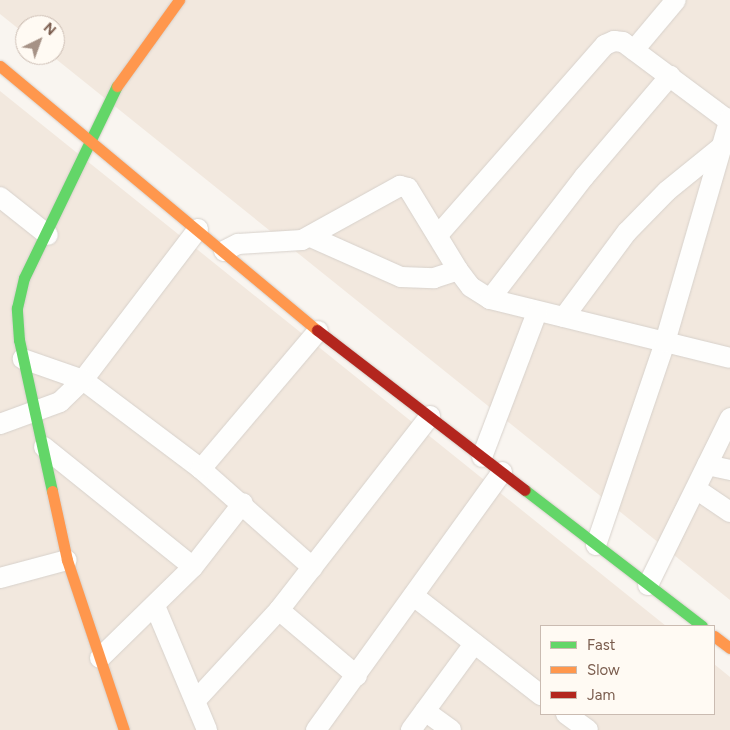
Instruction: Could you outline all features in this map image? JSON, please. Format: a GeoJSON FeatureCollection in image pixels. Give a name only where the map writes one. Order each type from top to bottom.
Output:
{"type":"FeatureCollection","features":[{"type":"Feature","properties":{"kind":"street"},"geometry":{"type":"LineString","coordinates":[[634,50],[676,0]]}},
{"type":"Feature","properties":{"kind":"street"},"geometry":{"type":"LineString","coordinates":[[124,730],[67,560],[38,411],[23,359],[17,308],[24,278],[48,235],[90,138],[132,61],[175,2]]}},
{"type":"Feature","properties":{"kind":"street"},"geometry":{"type":"LineString","coordinates":[[438,235],[605,45],[623,42],[730,120],[725,144],[665,342],[596,545]]}},
{"type":"Feature","properties":{"kind":"street"},"geometry":{"type":"LineString","coordinates":[[0,66],[90,138],[318,331],[701,625]]}},
{"type":"Feature","properties":{"kind":"street"},"geometry":{"type":"LineString","coordinates":[[490,299],[584,176],[670,76]]}},
{"type":"Feature","properties":{"kind":"street"},"geometry":{"type":"LineString","coordinates":[[564,317],[627,232],[667,191],[725,144]]}},
{"type":"Feature","properties":{"kind":"street"},"geometry":{"type":"LineString","coordinates":[[224,251],[238,244],[311,237],[400,186],[416,196],[458,270],[471,287],[490,299],[730,358]]}},
{"type":"Feature","properties":{"kind":"street"},"geometry":{"type":"LineString","coordinates":[[0,197],[48,235]]}},
{"type":"Feature","properties":{"kind":"street"},"geometry":{"type":"LineString","coordinates":[[0,424],[60,402],[83,380],[198,229]]}},
{"type":"Feature","properties":{"kind":"street"},"geometry":{"type":"LineString","coordinates":[[311,237],[401,277],[434,278],[458,270]]}},
{"type":"Feature","properties":{"kind":"street"},"geometry":{"type":"LineString","coordinates":[[482,457],[537,312]]}},
{"type":"Feature","properties":{"kind":"street"},"geometry":{"type":"LineString","coordinates":[[200,469],[318,331]]}},
{"type":"Feature","properties":{"kind":"street"},"geometry":{"type":"LineString","coordinates":[[23,359],[83,380],[243,503],[313,568]]}},
{"type":"Feature","properties":{"kind":"street"},"geometry":{"type":"LineString","coordinates":[[196,700],[279,610],[430,416]]}},
{"type":"Feature","properties":{"kind":"street"},"geometry":{"type":"LineString","coordinates":[[648,585],[730,418]]}},
{"type":"Feature","properties":{"kind":"street"},"geometry":{"type":"LineString","coordinates":[[44,447],[193,567]]}},
{"type":"Feature","properties":{"kind":"street"},"geometry":{"type":"LineString","coordinates":[[707,465],[730,470]]}},
{"type":"Feature","properties":{"kind":"street"},"geometry":{"type":"LineString","coordinates":[[316,730],[415,597],[502,472]]}},
{"type":"Feature","properties":{"kind":"street"},"geometry":{"type":"LineString","coordinates":[[696,489],[730,512]]}},
{"type":"Feature","properties":{"kind":"street"},"geometry":{"type":"LineString","coordinates":[[100,658],[193,567],[243,503]]}},
{"type":"Feature","properties":{"kind":"street"},"geometry":{"type":"LineString","coordinates":[[0,578],[67,560]]}},
{"type":"Feature","properties":{"kind":"street"},"geometry":{"type":"LineString","coordinates":[[415,597],[540,694]]}},
{"type":"Feature","properties":{"kind":"street"},"geometry":{"type":"LineString","coordinates":[[155,606],[207,730]]}},
{"type":"Feature","properties":{"kind":"street"},"geometry":{"type":"LineString","coordinates":[[279,610],[357,676]]}},
{"type":"Feature","properties":{"kind":"street"},"geometry":{"type":"LineString","coordinates":[[715,637],[730,648]]}},
{"type":"Feature","properties":{"kind":"street"},"geometry":{"type":"LineString","coordinates":[[411,730],[474,644]]}},
{"type":"Feature","properties":{"kind":"street"},"geometry":{"type":"LineString","coordinates":[[425,711],[451,730]]}},
{"type":"Feature","properties":{"kind":"street"},"geometry":{"type":"LineString","coordinates":[[567,715],[588,730]]}},
{"type":"Feature","properties":{"kind":"shaded area"},"geometry":{"type":"Polygon","coordinates":[[[0,0],[730,0],[730,600],[63,65],[65,65],[65,15],[15,15],[15,26],[0,14],[0,0]]]}},
{"type":"Feature","properties":{"kind":"shaded area"},"geometry":{"type":"Polygon","coordinates":[[[0,91],[665,625],[540,625],[540,715],[715,715],[715,665],[730,677],[730,730],[0,730],[0,91]]]}},
{"type":"Feature","properties":{"kind":"traffic: fast"},"geometry":{"type":"LineString","coordinates":[[52,491],[19,340],[17,308],[24,278],[117,86]]}},
{"type":"Feature","properties":{"kind":"traffic: fast"},"geometry":{"type":"LineString","coordinates":[[525,490],[701,625]]}},
{"type":"Feature","properties":{"kind":"traffic: slow"},"geometry":{"type":"LineString","coordinates":[[117,86],[179,0]]}},
{"type":"Feature","properties":{"kind":"traffic: slow"},"geometry":{"type":"LineString","coordinates":[[0,66],[317,330]]}},
{"type":"Feature","properties":{"kind":"traffic: slow"},"geometry":{"type":"LineString","coordinates":[[52,491],[67,560],[124,730]]}},
{"type":"Feature","properties":{"kind":"traffic: slow"},"geometry":{"type":"LineString","coordinates":[[715,637],[730,648]]}},
{"type":"Feature","properties":{"kind":"traffic: jam"},"geometry":{"type":"LineString","coordinates":[[317,330],[525,490]]}}]}
